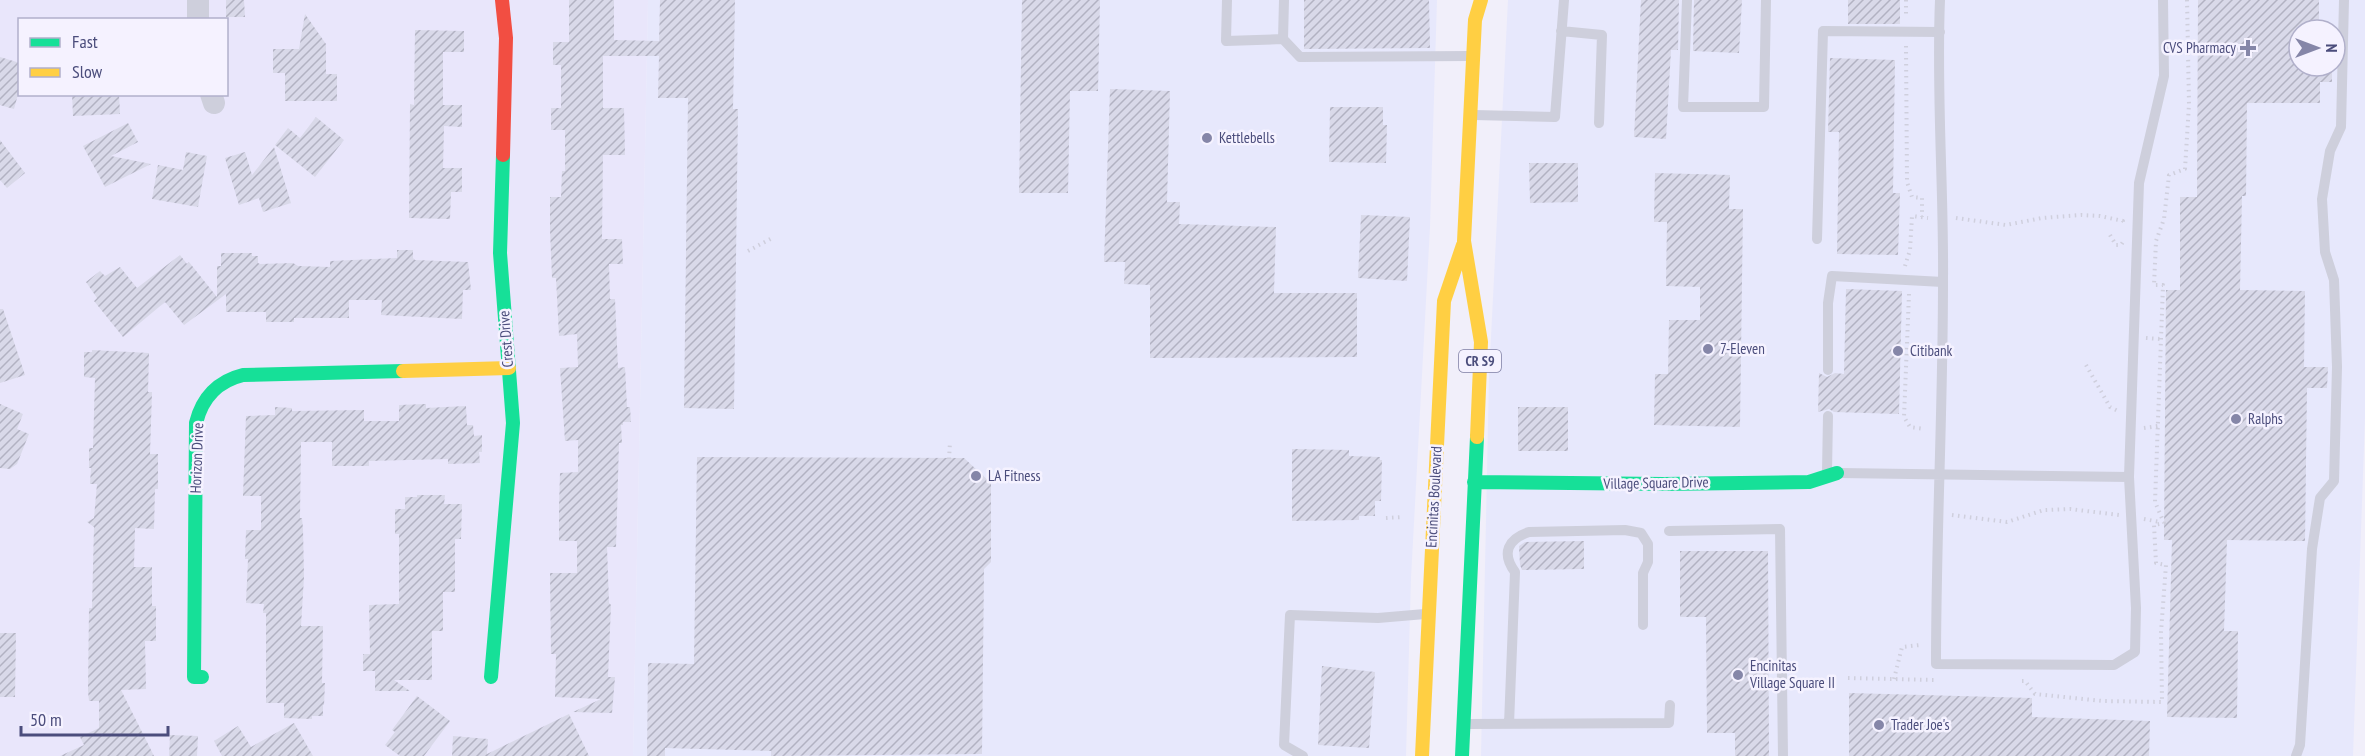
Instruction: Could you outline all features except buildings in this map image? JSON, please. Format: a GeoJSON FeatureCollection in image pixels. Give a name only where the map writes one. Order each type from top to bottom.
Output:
{"type":"FeatureCollection","features":[{"type":"Feature","properties":{"kind":"street"},"geometry":{"type":"LineString","coordinates":[[198,0],[198,18]]}},
{"type":"Feature","properties":{"kind":"street","name":"Crest Drive"},"geometry":{"type":"LineString","coordinates":[[491,678],[513,423],[500,253],[506,38],[502,0]]}},
{"type":"Feature","properties":{"kind":"street","name":"Encinitas Boulevard"},"geometry":{"type":"LineString","coordinates":[[1462,756],[1481,342],[1464,241],[1475,20],[1481,0]]}},
{"type":"Feature","properties":{"kind":"street"},"geometry":{"type":"LineString","coordinates":[[1465,7],[1475,20]]}},
{"type":"Feature","properties":{"kind":"street","name":"Encinitas Boulevard"},"geometry":{"type":"LineString","coordinates":[[1422,756],[1444,301],[1464,241]]}},
{"type":"Feature","properties":{"kind":"street","name":"Horizon Drive"},"geometry":{"type":"LineString","coordinates":[[202,678],[194,678],[196,423],[200,406],[226,379],[243,375],[509,368]]}},
{"type":"Feature","properties":{"kind":"street","name":"Village Square Drive"},"geometry":{"type":"LineString","coordinates":[[1474,482],[1663,484],[1809,482],[1832,474]]}},
{"type":"Feature","properties":{"kind":"lane"},"geometry":{"type":"LineString","coordinates":[[1227,0],[1226,41],[1283,39]]}},
{"type":"Feature","properties":{"kind":"lane"},"geometry":{"type":"LineString","coordinates":[[1284,0],[1283,39],[1300,57],[1473,56]]}},
{"type":"Feature","properties":{"kind":"lane"},"geometry":{"type":"LineString","coordinates":[[1471,115],[1555,117],[1564,0]]}},
{"type":"Feature","properties":{"kind":"lane"},"geometry":{"type":"LineString","coordinates":[[1687,0],[1683,107],[1764,107],[1766,0]]}},
{"type":"Feature","properties":{"kind":"lane"},"geometry":{"type":"LineString","coordinates":[[1940,0],[1939,135],[1943,282],[1936,664],[2114,665],[2135,652],[2136,609],[2129,477],[2139,183],[2163,76],[2163,0]]}},
{"type":"Feature","properties":{"kind":"lane"},"geometry":{"type":"LineString","coordinates":[[2296,756],[2300,745],[2312,549],[2320,498],[2334,481],[2337,367],[2334,280],[2325,252],[2322,199],[2330,151],[2341,127],[2344,0]]}},
{"type":"Feature","properties":{"kind":"lane"},"geometry":{"type":"LineString","coordinates":[[1561,31],[1602,35],[1599,123]]}},
{"type":"Feature","properties":{"kind":"lane"},"geometry":{"type":"LineString","coordinates":[[1817,239],[1823,31],[1940,32]]}},
{"type":"Feature","properties":{"kind":"lane"},"geometry":{"type":"LineString","coordinates":[[1828,370],[1828,303],[1832,276],[1943,282]]}},
{"type":"Feature","properties":{"kind":"lane"},"geometry":{"type":"LineString","coordinates":[[1828,416],[1832,474],[2129,477]]}},
{"type":"Feature","properties":{"kind":"lane"},"geometry":{"type":"LineString","coordinates":[[1669,531],[1780,529],[1784,756]]}},
{"type":"Feature","properties":{"kind":"lane"},"geometry":{"type":"LineString","coordinates":[[1509,724],[1515,572],[1509,560],[1508,551],[1511,541],[1517,536],[1529,532],[1625,530],[1641,533],[1648,544],[1648,562],[1643,573],[1643,626]]}},
{"type":"Feature","properties":{"kind":"lane"},"geometry":{"type":"LineString","coordinates":[[1303,756],[1284,745],[1290,615],[1378,618],[1429,614]]}},
{"type":"Feature","properties":{"kind":"lane"},"geometry":{"type":"LineString","coordinates":[[1463,724],[1669,723],[1670,705]]}},
{"type":"Feature","properties":{"kind":"path"},"geometry":{"type":"LineString","coordinates":[[1906,0],[1907,182],[1912,197],[1922,198],[1925,217],[1912,216],[1910,250],[1905,267],[1910,289],[1904,417],[1910,427],[1925,428],[1924,436]]}},
{"type":"Feature","properties":{"kind":"path"},"geometry":{"type":"LineString","coordinates":[[2013,681],[2025,681],[2035,694],[2103,701],[2162,702],[2161,632],[2166,565],[2156,562],[2154,525],[2164,523],[2155,502],[2163,285],[2154,285],[2156,241],[2163,219],[2169,175],[2185,169],[2188,104],[2187,0]]}},
{"type":"Feature","properties":{"kind":"path"},"geometry":{"type":"LineString","coordinates":[[1956,218],[2006,225],[2042,218],[2100,216],[2123,221],[2124,228]]}},
{"type":"Feature","properties":{"kind":"path"},"geometry":{"type":"LineString","coordinates":[[2110,235],[2115,244],[2119,245],[2123,243],[2124,236]]}},
{"type":"Feature","properties":{"kind":"path"},"geometry":{"type":"LineString","coordinates":[[748,252],[774,237]]}},
{"type":"Feature","properties":{"kind":"path"},"geometry":{"type":"LineString","coordinates":[[949,459],[950,442]]}},
{"type":"Feature","properties":{"kind":"path"},"geometry":{"type":"LineString","coordinates":[[1938,516],[1957,514],[2007,522],[2044,510],[2070,509],[2116,515]]}},
{"type":"Feature","properties":{"kind":"path"},"geometry":{"type":"LineString","coordinates":[[1386,518],[1402,517]]}},
{"type":"Feature","properties":{"kind":"path"},"geometry":{"type":"LineString","coordinates":[[1894,679],[1902,647],[1920,645],[1920,635]]}},
{"type":"Feature","properties":{"kind":"path"},"geometry":{"type":"LineString","coordinates":[[1848,678],[1941,680]]}},
{"type":"Feature","properties":{"kind":"shaded area"},"geometry":{"type":"Polygon","coordinates":[[[0,0],[648,0],[633,756],[0,756],[0,0]]]}},
{"type":"Feature","properties":{"kind":"shaded area"},"geometry":{"type":"Polygon","coordinates":[[[648,0],[1437,0],[1430,227],[1411,578],[1406,756],[633,756],[648,0]]]}},
{"type":"Feature","properties":{"kind":"shaded area"},"geometry":{"type":"Polygon","coordinates":[[[1508,0],[2365,0],[2365,418],[2353,756],[1481,756],[1489,377],[1508,0]]]}},
{"type":"Feature","properties":{"kind":"traffic: fast"},"geometry":{"type":"LineString","coordinates":[[491,677],[513,423],[500,253],[503,155]]}},
{"type":"Feature","properties":{"kind":"traffic: fast"},"geometry":{"type":"LineString","coordinates":[[202,677],[194,677],[196,423],[207,398],[219,386],[243,375],[403,371]]}},
{"type":"Feature","properties":{"kind":"traffic: fast"},"geometry":{"type":"LineString","coordinates":[[1462,756],[1477,437]]}},
{"type":"Feature","properties":{"kind":"traffic: fast"},"geometry":{"type":"LineString","coordinates":[[1474,482],[1663,484],[1809,482],[1837,473]]}},
{"type":"Feature","properties":{"kind":"traffic: slow"},"geometry":{"type":"LineString","coordinates":[[1477,437],[1481,342],[1464,241],[1475,20],[1481,0]]}},
{"type":"Feature","properties":{"kind":"traffic: slow"},"geometry":{"type":"LineString","coordinates":[[1422,756],[1444,301],[1463,245]]}},
{"type":"Feature","properties":{"kind":"traffic: slow"},"geometry":{"type":"LineString","coordinates":[[403,371],[509,368]]}},
{"type":"Feature","properties":{"kind":"traffic: jam"},"geometry":{"type":"LineString","coordinates":[[502,0],[506,38],[503,155]]}},
{"type":"Feature","properties":{"kind":"place","name":"CVS Pharmacy"},"geometry":{"type":"Point","coordinates":[2248,48]}},
{"type":"Feature","properties":{"kind":"place","name":"Kettlebells"},"geometry":{"type":"Point","coordinates":[1207,138]}},
{"type":"Feature","properties":{"kind":"place","name":"7-Eleven"},"geometry":{"type":"Point","coordinates":[1708,349]}},
{"type":"Feature","properties":{"kind":"place","name":"Citibank"},"geometry":{"type":"Point","coordinates":[1898,351]}},
{"type":"Feature","properties":{"kind":"place","name":"Ralphs"},"geometry":{"type":"Point","coordinates":[2236,419]}},
{"type":"Feature","properties":{"kind":"place","name":"LA Fitness"},"geometry":{"type":"Point","coordinates":[976,476]}},
{"type":"Feature","properties":{"kind":"place","name":"Encinitas Village Square II"},"geometry":{"type":"Point","coordinates":[1738,675]}},
{"type":"Feature","properties":{"kind":"place","name":"Trader Joe's"},"geometry":{"type":"Point","coordinates":[1879,725]}}]}
